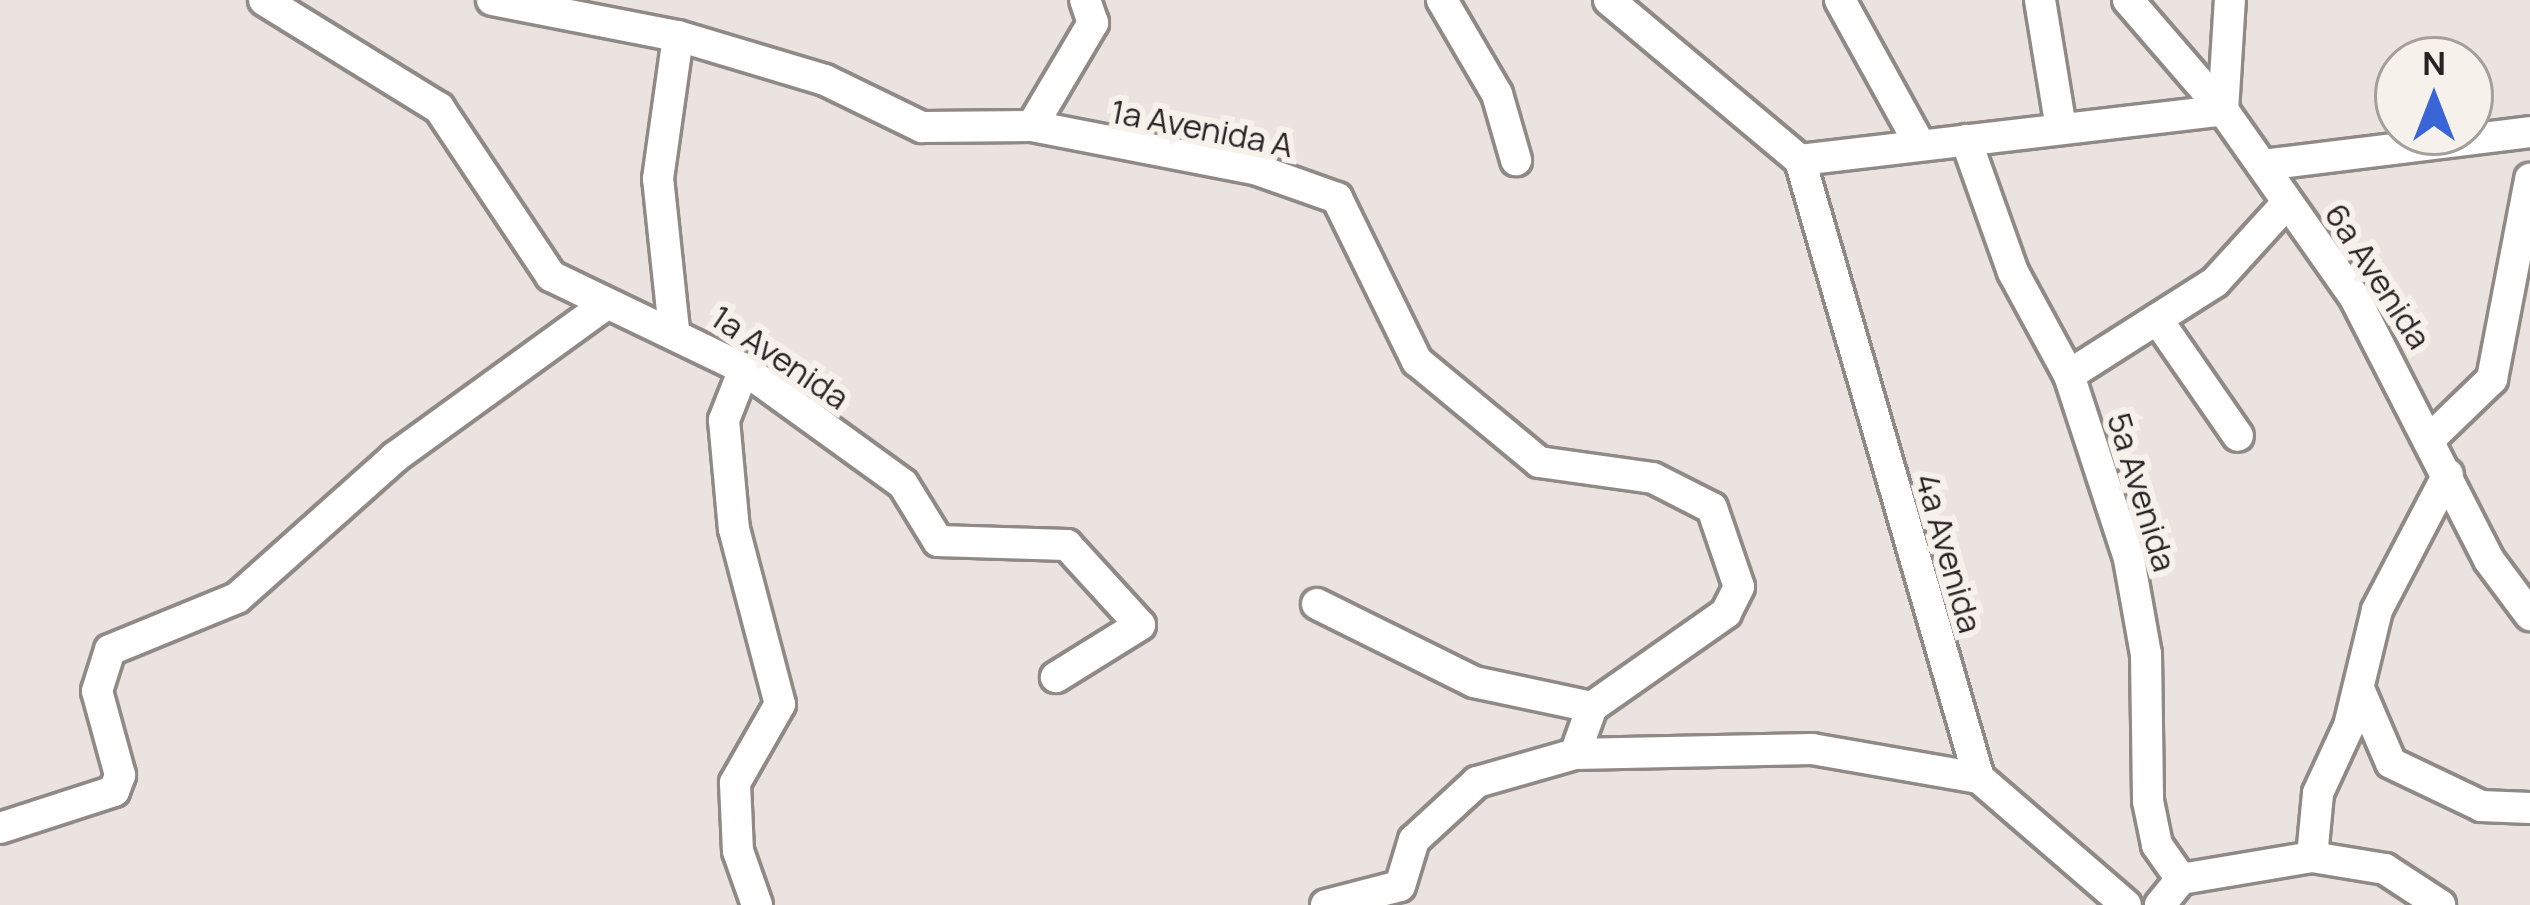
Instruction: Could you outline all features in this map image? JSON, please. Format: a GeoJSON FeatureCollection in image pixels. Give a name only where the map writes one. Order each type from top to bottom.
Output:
{"type":"FeatureCollection","features":[{"type":"Feature","properties":{"kind":"street","name":"1a Avenida"},"geometry":{"type":"LineString","coordinates":[[264,0],[439,108],[526,254],[605,305],[674,330],[744,369],[903,484],[938,541],[1067,545],[1139,625],[1056,677]]}},
{"type":"Feature","properties":{"kind":"street","name":"1a Avenida A"},"geometry":{"type":"LineString","coordinates":[[492,0],[645,13],[679,36],[825,80],[922,127],[1032,127],[1258,170],[1337,198],[1417,361],[1539,462],[1653,478],[1712,508],[1739,587],[1726,613],[1592,707]]}},
{"type":"Feature","properties":{"kind":"street"},"geometry":{"type":"LineString","coordinates":[[1032,127],[1093,23],[1085,0]]}},
{"type":"Feature","properties":{"kind":"street"},"geometry":{"type":"LineString","coordinates":[[1442,0],[1497,94],[1516,160]]}},
{"type":"Feature","properties":{"kind":"street"},"geometry":{"type":"LineString","coordinates":[[1609,0],[1800,160],[2223,110],[2230,0]]}},
{"type":"Feature","properties":{"kind":"street"},"geometry":{"type":"LineString","coordinates":[[1840,0],[1920,146]]}},
{"type":"Feature","properties":{"kind":"street"},"geometry":{"type":"LineString","coordinates":[[2040,0],[2061,128]]}},
{"type":"Feature","properties":{"kind":"street","name":"6a Avenida"},"geometry":{"type":"LineString","coordinates":[[2128,0],[2223,110],[2263,165],[2434,435],[2448,474],[2530,615]]}},
{"type":"Feature","properties":{"kind":"street"},"geometry":{"type":"LineString","coordinates":[[674,330],[658,178],[679,36]]}},
{"type":"Feature","properties":{"kind":"street"},"geometry":{"type":"LineString","coordinates":[[2263,165],[2530,132]]}},
{"type":"Feature","properties":{"kind":"street","name":"5a Avenida"},"geometry":{"type":"LineString","coordinates":[[1966,140],[2013,272],[2069,375],[2129,559],[2146,654],[2148,801],[2157,845],[2180,879]]}},
{"type":"Feature","properties":{"kind":"street","name":"4a Avenida"},"geometry":{"type":"LineString","coordinates":[[1800,160],[1979,778]]}},
{"type":"Feature","properties":{"kind":"street"},"geometry":{"type":"LineString","coordinates":[[2434,435],[2492,379],[2530,179]]}},
{"type":"Feature","properties":{"kind":"street"},"geometry":{"type":"LineString","coordinates":[[2069,375],[2215,282],[2287,203]]}},
{"type":"Feature","properties":{"kind":"street"},"geometry":{"type":"LineString","coordinates":[[0,828],[114,791],[120,775],[97,691],[110,650],[237,598],[395,458],[605,305]]}},
{"type":"Feature","properties":{"kind":"street"},"geometry":{"type":"LineString","coordinates":[[2157,319],[2238,436]]}},
{"type":"Feature","properties":{"kind":"street"},"geometry":{"type":"LineString","coordinates":[[744,369],[724,420],[734,529],[780,704],[735,783],[738,851],[757,905]]}},
{"type":"Feature","properties":{"kind":"street"},"geometry":{"type":"LineString","coordinates":[[2312,857],[2318,794],[2360,691],[2377,610],[2448,474]]}},
{"type":"Feature","properties":{"kind":"street"},"geometry":{"type":"LineString","coordinates":[[1317,604],[1474,682],[1592,707],[1575,754]]}},
{"type":"Feature","properties":{"kind":"street"},"geometry":{"type":"LineString","coordinates":[[2360,691],[2391,763],[2482,806],[2530,808]]}},
{"type":"Feature","properties":{"kind":"street"},"geometry":{"type":"LineString","coordinates":[[1326,905],[1400,886],[1414,840],[1477,782],[1575,754],[1812,749],[1979,778],[2126,905]]}},
{"type":"Feature","properties":{"kind":"street"},"geometry":{"type":"LineString","coordinates":[[2160,905],[2180,879],[2312,857],[2385,869],[2440,905]]}}]}
